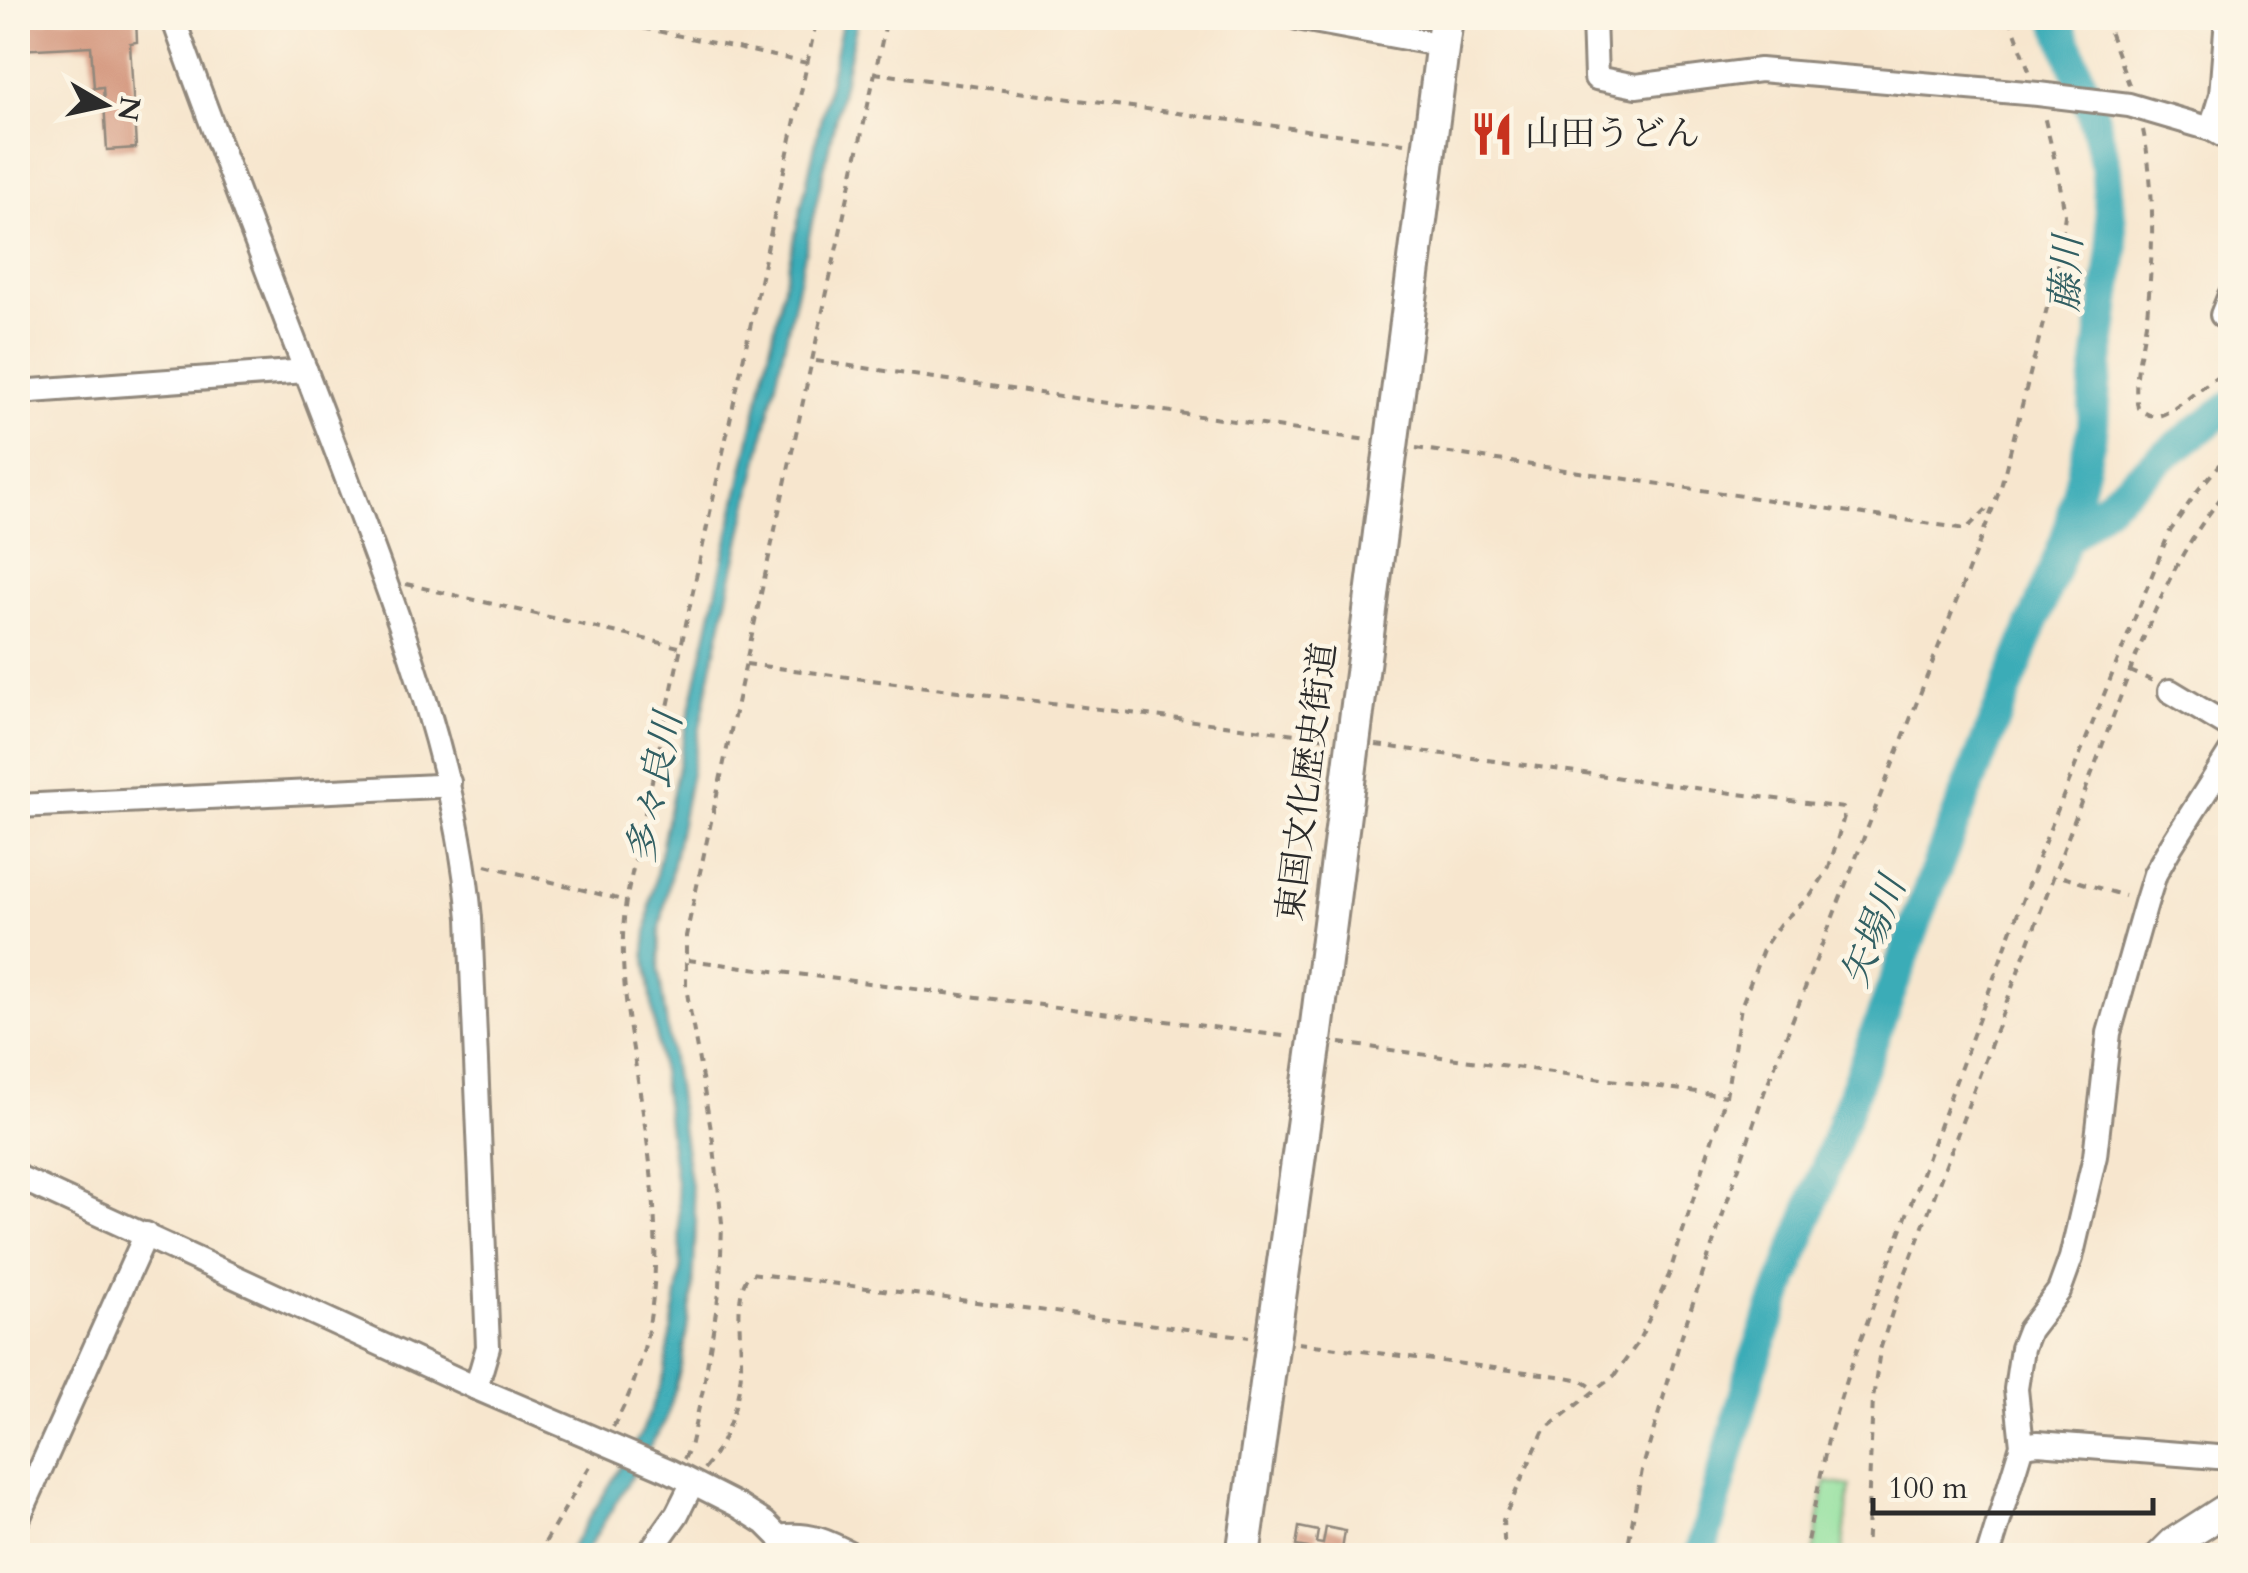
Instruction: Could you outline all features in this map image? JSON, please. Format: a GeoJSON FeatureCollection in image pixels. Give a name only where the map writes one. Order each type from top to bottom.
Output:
{"type":"FeatureCollection","features":[{"type":"Feature","properties":{"kind":"highway","name":"東国文化歴史街道"},"geometry":{"type":"LineString","coordinates":[[1243,1556],[1315,1040],[1444,31]]}},
{"type":"Feature","properties":{"kind":"main road"},"geometry":{"type":"LineString","coordinates":[[2161,1556],[2174,1543],[2230,1508]]}},
{"type":"Feature","properties":{"kind":"street"},"geometry":{"type":"LineString","coordinates":[[173,18],[387,587],[449,782],[464,859],[471,937],[488,1347],[476,1388]]}},
{"type":"Feature","properties":{"kind":"street"},"geometry":{"type":"LineString","coordinates":[[1296,18],[1444,31]]}},
{"type":"Feature","properties":{"kind":"street"},"geometry":{"type":"LineString","coordinates":[[1594,18],[1596,78],[1636,86],[1760,70],[2134,107],[2220,135],[2227,18]]}},
{"type":"Feature","properties":{"kind":"street"},"geometry":{"type":"LineString","coordinates":[[18,392],[306,371]]}},
{"type":"Feature","properties":{"kind":"street"},"geometry":{"type":"LineString","coordinates":[[2170,691],[2230,727]]}},
{"type":"Feature","properties":{"kind":"street"},"geometry":{"type":"LineString","coordinates":[[1988,1556],[2022,1445],[2016,1388],[2022,1348],[2029,1330],[2060,1291],[2071,1258],[2095,1156],[2108,1033],[2146,903],[2170,846],[2230,753]]}},
{"type":"Feature","properties":{"kind":"street"},"geometry":{"type":"LineString","coordinates":[[18,806],[437,786],[449,782]]}},
{"type":"Feature","properties":{"kind":"street"},"geometry":{"type":"LineString","coordinates":[[18,1177],[476,1388],[679,1476],[765,1522],[784,1546],[801,1534],[830,1542],[855,1556]]}},
{"type":"Feature","properties":{"kind":"street"},"geometry":{"type":"LineString","coordinates":[[18,1520],[146,1234]]}},
{"type":"Feature","properties":{"kind":"street"},"geometry":{"type":"LineString","coordinates":[[2022,1445],[2230,1458]]}},
{"type":"Feature","properties":{"kind":"street"},"geometry":{"type":"LineString","coordinates":[[647,1556],[677,1514],[679,1476]]}},
{"type":"Feature","properties":{"kind":"path"},"geometry":{"type":"LineString","coordinates":[[596,18],[806,63]]}},
{"type":"Feature","properties":{"kind":"path"},"geometry":{"type":"LineString","coordinates":[[537,1556],[607,1445],[644,1357],[655,1291],[655,1198],[623,991],[621,936],[818,18]]}},
{"type":"Feature","properties":{"kind":"path"},"geometry":{"type":"LineString","coordinates":[[679,1476],[704,1385],[720,1287],[722,1223],[714,1148],[686,987],[686,936],[887,18]]}},
{"type":"Feature","properties":{"kind":"path"},"geometry":{"type":"LineString","coordinates":[[1626,1556],[1642,1470],[1674,1360],[1764,1094],[1994,502],[2033,372],[2058,269],[2065,216],[2042,95],[2010,18]]}},
{"type":"Feature","properties":{"kind":"path"},"geometry":{"type":"LineString","coordinates":[[2104,18],[2134,107],[2154,202],[2146,316],[2135,395],[2138,408],[2148,416],[2159,416],[2230,369]]}},
{"type":"Feature","properties":{"kind":"path"},"geometry":{"type":"LineString","coordinates":[[873,73],[1429,146]]}},
{"type":"Feature","properties":{"kind":"path"},"geometry":{"type":"LineString","coordinates":[[816,360],[1966,529],[1994,502]]}},
{"type":"Feature","properties":{"kind":"path"},"geometry":{"type":"LineString","coordinates":[[1804,1556],[1828,1440],[1847,1377],[2035,866],[2169,533],[2198,490],[2230,453]]}},
{"type":"Feature","properties":{"kind":"path"},"geometry":{"type":"LineString","coordinates":[[1866,1556],[1872,1399],[1880,1350],[1900,1288],[2171,571],[2201,521],[2230,487]]}},
{"type":"Feature","properties":{"kind":"path"},"geometry":{"type":"LineString","coordinates":[[387,587],[400,583],[680,648]]}},
{"type":"Feature","properties":{"kind":"path"},"geometry":{"type":"LineString","coordinates":[[746,664],[1843,808],[1845,813],[1829,868],[1811,895],[1780,924],[1764,947],[1741,1007],[1726,1096],[1669,1275],[1652,1313],[1637,1344],[1615,1375],[1544,1430],[1503,1520],[1506,1556]]}},
{"type":"Feature","properties":{"kind":"path"},"geometry":{"type":"LineString","coordinates":[[2130,671],[2170,691]]}},
{"type":"Feature","properties":{"kind":"path"},"geometry":{"type":"LineString","coordinates":[[464,859],[626,901]]}},
{"type":"Feature","properties":{"kind":"path"},"geometry":{"type":"LineString","coordinates":[[2063,877],[2146,903]]}},
{"type":"Feature","properties":{"kind":"path"},"geometry":{"type":"LineString","coordinates":[[688,960],[1726,1096]]}},
{"type":"Feature","properties":{"kind":"path"},"geometry":{"type":"LineString","coordinates":[[679,1476],[720,1446],[740,1386],[740,1296],[742,1280],[751,1273],[1566,1376],[1596,1390]]}},
{"type":"Feature","properties":{"kind":"green space"},"geometry":{"type":"Polygon","coordinates":[[[1826,1482],[1850,1486],[1842,1555],[1813,1555],[1826,1482]]]}},
{"type":"Feature","properties":{"kind":"water"},"geometry":{"type":"Polygon","coordinates":[[[843,18],[858,18],[712,667],[660,929],[659,972],[696,1221],[693,1292],[681,1367],[666,1420],[584,1555],[566,1556],[642,1432],[664,1376],[681,1270],[678,1199],[645,952],[650,904],[843,18]]]}},
{"type":"Feature","properties":{"kind":"building"},"geometry":{"type":"Polygon","coordinates":[[[136,18],[137,42],[130,43],[136,148],[107,150],[103,87],[94,88],[91,46],[18,50],[18,22],[136,18]]]}},
{"type":"Feature","properties":{"kind":"building"},"geometry":{"type":"Polygon","coordinates":[[[1299,1527],[1318,1531],[1316,1543],[1323,1544],[1326,1527],[1345,1531],[1341,1556],[1307,1556],[1308,1548],[1296,1546],[1299,1527]]]}},
{"type":"Feature","properties":{"kind":"waterway","name":"藤川"},"geometry":{"type":"LineString","coordinates":[[2057,18],[2093,114],[2106,167],[2113,249],[2093,427],[2066,539]]}},
{"type":"Feature","properties":{"kind":"waterway","name":"矢場川"},"geometry":{"type":"LineString","coordinates":[[1700,1556],[1753,1364],[1935,872],[2066,539],[2230,406]]}},
{"type":"Feature","properties":{"kind":"place","name":"山田うどん"},"geometry":{"type":"Point","coordinates":[1492,134]}},
{"type":"Feature","properties":{"kind":"water label","name":"多々良川"},"geometry":{"type":"Point","coordinates":[655,788]}}]}
